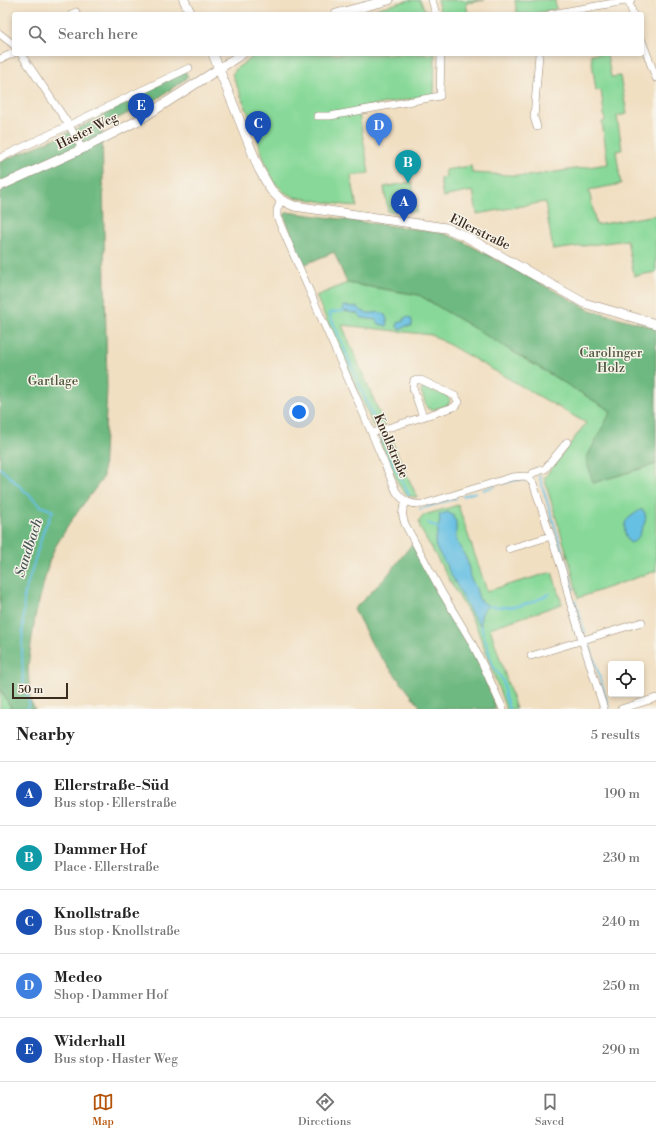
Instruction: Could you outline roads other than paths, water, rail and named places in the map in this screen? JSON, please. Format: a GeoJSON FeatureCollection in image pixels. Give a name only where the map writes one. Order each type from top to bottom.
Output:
{"type":"FeatureCollection","features":[{"type":"Feature","properties":{"kind":"street"},"geometry":{"type":"LineString","coordinates":[[184,0],[191,12]]}},
{"type":"Feature","properties":{"kind":"street"},"geometry":{"type":"LineString","coordinates":[[344,12],[389,0]]}},
{"type":"Feature","properties":{"kind":"street"},"geometry":{"type":"LineString","coordinates":[[432,0],[435,12]]}},
{"type":"Feature","properties":{"kind":"street"},"geometry":{"type":"LineString","coordinates":[[563,12],[630,0],[633,12]]}},
{"type":"Feature","properties":{"kind":"street"},"geometry":{"type":"LineString","coordinates":[[0,34],[12,43]]}},
{"type":"Feature","properties":{"kind":"street"},"geometry":{"type":"LineString","coordinates":[[644,46],[656,78]]}},
{"type":"Feature","properties":{"kind":"street"},"geometry":{"type":"LineString","coordinates":[[0,59],[12,54]]}},
{"type":"Feature","properties":{"kind":"street"},"geometry":{"type":"LineString","coordinates":[[22,56],[70,125],[82,149]]}},
{"type":"Feature","properties":{"kind":"street"},"geometry":{"type":"LineString","coordinates":[[213,56],[259,169],[271,190],[281,200]]}},
{"type":"Feature","properties":{"kind":"street","name":"Haster Weg"},"geometry":{"type":"LineString","coordinates":[[0,186],[82,149],[139,120],[239,56]]}},
{"type":"Feature","properties":{"kind":"street"},"geometry":{"type":"LineString","coordinates":[[317,116],[330,116],[440,96],[442,56]]}},
{"type":"Feature","properties":{"kind":"street"},"geometry":{"type":"LineString","coordinates":[[537,127],[534,116],[539,56]]}},
{"type":"Feature","properties":{"kind":"street","name":"Haster Weg"},"geometry":{"type":"LineString","coordinates":[[0,158],[189,68]]}},
{"type":"Feature","properties":{"kind":"street","name":"Ellerstraße"},"geometry":{"type":"LineString","coordinates":[[281,200],[294,206],[446,228],[465,236],[584,303],[656,324]]}},
{"type":"Feature","properties":{"kind":"street","name":"Knollstraße"},"geometry":{"type":"LineString","coordinates":[[281,200],[277,210],[278,217],[396,491],[400,498],[406,503]]}},
{"type":"Feature","properties":{"kind":"street"},"geometry":{"type":"LineString","coordinates":[[372,433],[423,417],[454,407],[459,402],[455,396],[421,380],[414,380],[413,388],[423,417]]}},
{"type":"Feature","properties":{"kind":"street"},"geometry":{"type":"LineString","coordinates":[[528,478],[533,473],[545,469],[567,442]]}},
{"type":"Feature","properties":{"kind":"street"},"geometry":{"type":"LineString","coordinates":[[503,709],[471,641],[441,591],[405,524],[402,517],[402,509],[406,503],[424,504],[505,478],[519,476],[528,478],[533,483],[563,573],[570,602],[604,709]]}},
{"type":"Feature","properties":{"kind":"street"},"geometry":{"type":"LineString","coordinates":[[509,549],[551,536]]}},
{"type":"Feature","properties":{"kind":"street"},"geometry":{"type":"LineString","coordinates":[[531,656],[642,622]]}},
{"type":"Feature","properties":{"kind":"street"},"geometry":{"type":"LineString","coordinates":[[621,709],[656,698]]}},
{"type":"Feature","properties":{"kind":"water"},"geometry":{"type":"Polygon","coordinates":[[[343,306],[358,307],[361,311],[369,313],[380,312],[386,316],[388,325],[379,324],[376,320],[362,318],[358,314],[344,311],[343,306]]]}},
{"type":"Feature","properties":{"kind":"water"},"geometry":{"type":"Polygon","coordinates":[[[404,318],[411,318],[412,326],[406,326],[399,329],[397,327],[398,323],[404,321],[404,318]]]}},
{"type":"Feature","properties":{"kind":"water"},"geometry":{"type":"Polygon","coordinates":[[[640,510],[643,510],[645,513],[645,522],[638,538],[630,543],[626,536],[625,524],[629,518],[640,510]]]}},
{"type":"Feature","properties":{"kind":"water"},"geometry":{"type":"Polygon","coordinates":[[[447,512],[453,515],[456,522],[456,540],[468,563],[470,577],[476,588],[479,599],[488,606],[482,615],[481,626],[471,613],[436,548],[435,542],[440,520],[439,515],[447,512]]]}},
{"type":"Feature","properties":{"kind":"waterway"},"geometry":{"type":"LineString","coordinates":[[344,311],[329,313],[376,424]]}},
{"type":"Feature","properties":{"kind":"waterway"},"geometry":{"type":"LineString","coordinates":[[382,437],[409,495]]}},
{"type":"Feature","properties":{"kind":"waterway","name":"Sandbach"},"geometry":{"type":"LineString","coordinates":[[0,468],[41,506],[53,511],[44,529],[24,596],[22,652],[23,680],[29,702],[27,709]]}},
{"type":"Feature","properties":{"kind":"waterway"},"geometry":{"type":"LineString","coordinates":[[539,475],[573,590]]}},
{"type":"Feature","properties":{"kind":"waterway"},"geometry":{"type":"LineString","coordinates":[[504,483],[524,480]]}},
{"type":"Feature","properties":{"kind":"waterway"},"geometry":{"type":"LineString","coordinates":[[483,490],[495,486]]}},
{"type":"Feature","properties":{"kind":"waterway"},"geometry":{"type":"LineString","coordinates":[[463,496],[476,492]]}},
{"type":"Feature","properties":{"kind":"waterway"},"geometry":{"type":"LineString","coordinates":[[420,509],[456,498]]}},
{"type":"Feature","properties":{"kind":"waterway"},"geometry":{"type":"LineString","coordinates":[[428,523],[438,528]]}},
{"type":"Feature","properties":{"kind":"waterway"},"geometry":{"type":"LineString","coordinates":[[488,606],[516,606],[534,601],[550,594]]}},
{"type":"Feature","properties":{"kind":"waterway"},"geometry":{"type":"LineString","coordinates":[[575,601],[585,633]]}},
{"type":"Feature","properties":{"kind":"waterway"},"geometry":{"type":"LineString","coordinates":[[481,626],[493,666],[503,681],[509,709]]}},
{"type":"Feature","properties":{"kind":"waterway"},"geometry":{"type":"LineString","coordinates":[[589,643],[609,708]]}},
{"type":"Feature","properties":{"kind":"place","name":"Widerhall"},"geometry":{"type":"Point","coordinates":[141,126]}},
{"type":"Feature","properties":{"kind":"place","name":"Knollstraße"},"geometry":{"type":"Point","coordinates":[258,144]}},
{"type":"Feature","properties":{"kind":"place","name":"Medeo"},"geometry":{"type":"Point","coordinates":[379,146]}},
{"type":"Feature","properties":{"kind":"place","name":"Dammer Hof"},"geometry":{"type":"Point","coordinates":[408,183]}},
{"type":"Feature","properties":{"kind":"place","name":"Ellerstraße-Süd"},"geometry":{"type":"Point","coordinates":[404,222]}},
{"type":"Feature","properties":{"kind":"park label","name":"Carolinger Holz"},"geometry":{"type":"Point","coordinates":[611,360]}},
{"type":"Feature","properties":{"kind":"park label","name":"Gartlage"},"geometry":{"type":"Point","coordinates":[53,381]}}]}
